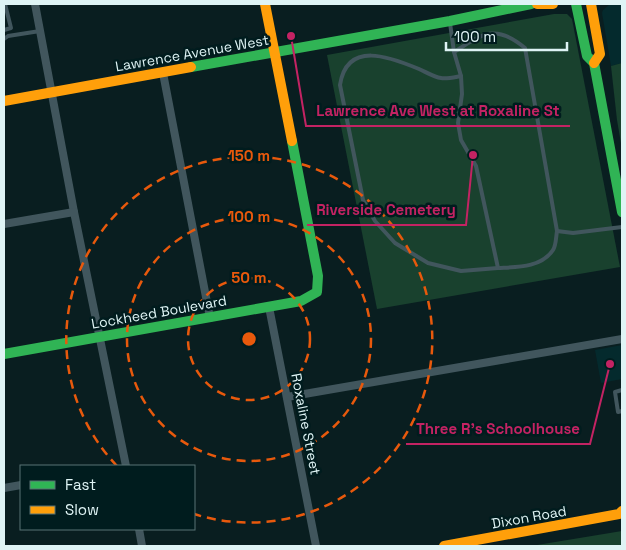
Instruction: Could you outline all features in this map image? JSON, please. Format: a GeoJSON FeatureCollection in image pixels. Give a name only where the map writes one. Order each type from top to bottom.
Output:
{"type":"FeatureCollection","features":[{"type":"Feature","properties":{"kind":"main road"},"geometry":{"type":"LineString","coordinates":[[265,4],[275,53]]}},
{"type":"Feature","properties":{"kind":"main road","name":"Lawrence Avenue West"},"geometry":{"type":"LineString","coordinates":[[4,101],[450,21],[531,4]]}},
{"type":"Feature","properties":{"kind":"main road"},"geometry":{"type":"LineString","coordinates":[[537,4],[553,4]]}},
{"type":"Feature","properties":{"kind":"main road"},"geometry":{"type":"LineString","coordinates":[[576,4],[587,56],[594,63],[622,212]]}},
{"type":"Feature","properties":{"kind":"main road"},"geometry":{"type":"LineString","coordinates":[[591,4],[600,54],[594,63]]}},
{"type":"Feature","properties":{"kind":"main road","name":"Lockheed Boulevard"},"geometry":{"type":"LineString","coordinates":[[4,354],[301,301],[316,292],[318,276],[275,53]]}},
{"type":"Feature","properties":{"kind":"main road","name":"Dixon Road"},"geometry":{"type":"LineString","coordinates":[[444,546],[478,543],[621,513]]}},
{"type":"Feature","properties":{"kind":"street"},"geometry":{"type":"LineString","coordinates":[[35,4],[125,465]]}},
{"type":"Feature","properties":{"kind":"street"},"geometry":{"type":"LineString","coordinates":[[163,73],[210,318]]}},
{"type":"Feature","properties":{"kind":"street"},"geometry":{"type":"LineString","coordinates":[[4,224],[74,212]]}},
{"type":"Feature","properties":{"kind":"street","name":"Roxaline Street"},"geometry":{"type":"LineString","coordinates":[[269,307],[316,546]]}},
{"type":"Feature","properties":{"kind":"street"},"geometry":{"type":"LineString","coordinates":[[288,397],[622,339]]}},
{"type":"Feature","properties":{"kind":"street"},"geometry":{"type":"LineString","coordinates":[[4,488],[20,485]]}},
{"type":"Feature","properties":{"kind":"street"},"geometry":{"type":"LineString","coordinates":[[139,530],[142,546]]}},
{"type":"Feature","properties":{"kind":"lane"},"geometry":{"type":"LineString","coordinates":[[4,30],[11,28],[5,4]]}},
{"type":"Feature","properties":{"kind":"lane"},"geometry":{"type":"LineString","coordinates":[[450,21],[454,52],[461,76],[462,94],[458,123],[461,140],[476,166],[498,268]]}},
{"type":"Feature","properties":{"kind":"lane"},"geometry":{"type":"LineString","coordinates":[[4,39],[8,36],[40,31]]}},
{"type":"Feature","properties":{"kind":"lane"},"geometry":{"type":"LineString","coordinates":[[454,52],[477,38],[496,32],[512,38],[524,48],[557,231],[554,249],[543,260],[524,266],[462,271],[428,263],[395,243],[375,221],[363,200],[340,84],[342,72],[350,61],[361,56],[379,56],[404,63],[440,78],[461,76]]}},
{"type":"Feature","properties":{"kind":"lane"},"geometry":{"type":"LineString","coordinates":[[557,231],[573,233],[622,227]]}},
{"type":"Feature","properties":{"kind":"lane"},"geometry":{"type":"LineString","coordinates":[[622,390],[615,392],[618,412],[622,411]]}},
{"type":"Feature","properties":{"kind":"shaded area"},"geometry":{"type":"Polygon","coordinates":[[[622,4],[622,63],[611,66],[602,13],[609,5],[622,4]]]}},
{"type":"Feature","properties":{"kind":"shaded area"},"geometry":{"type":"Polygon","coordinates":[[[622,345],[622,379],[601,383],[595,350],[622,345]]]}},
{"type":"Feature","properties":{"kind":"green space"},"geometry":{"type":"Polygon","coordinates":[[[554,14],[567,14],[572,19],[620,267],[377,309],[327,55],[554,14]]]}},
{"type":"Feature","properties":{"kind":"green space"},"geometry":{"type":"Polygon","coordinates":[[[622,63],[622,149],[611,66],[622,63]]]}},
{"type":"Feature","properties":{"kind":"green space"},"geometry":{"type":"Polygon","coordinates":[[[622,531],[622,546],[531,546],[622,531]]]}},
{"type":"Feature","properties":{"kind":"traffic: fast"},"geometry":{"type":"LineString","coordinates":[[191,67],[450,21],[531,4]]}},
{"type":"Feature","properties":{"kind":"traffic: fast"},"geometry":{"type":"LineString","coordinates":[[576,4],[587,56],[594,63],[622,212]]}},
{"type":"Feature","properties":{"kind":"traffic: fast"},"geometry":{"type":"LineString","coordinates":[[4,354],[301,301],[317,292],[318,276],[292,141]]}},
{"type":"Feature","properties":{"kind":"traffic: slow"},"geometry":{"type":"LineString","coordinates":[[265,4],[292,141]]}},
{"type":"Feature","properties":{"kind":"traffic: slow"},"geometry":{"type":"LineString","coordinates":[[537,4],[553,4]]}},
{"type":"Feature","properties":{"kind":"traffic: slow"},"geometry":{"type":"LineString","coordinates":[[591,4],[600,54],[594,63]]}},
{"type":"Feature","properties":{"kind":"traffic: slow"},"geometry":{"type":"LineString","coordinates":[[4,101],[191,67]]}},
{"type":"Feature","properties":{"kind":"traffic: slow"},"geometry":{"type":"LineString","coordinates":[[444,546],[619,514],[622,511]]}},
{"type":"Feature","properties":{"kind":"place","name":"Lawrence Ave West at Roxaline St"},"geometry":{"type":"Point","coordinates":[291,36]}},
{"type":"Feature","properties":{"kind":"place","name":"Riverside Cemetery"},"geometry":{"type":"Point","coordinates":[473,155]}},
{"type":"Feature","properties":{"kind":"place","name":"Three R's Schoolhouse"},"geometry":{"type":"Point","coordinates":[610,364]}}]}
